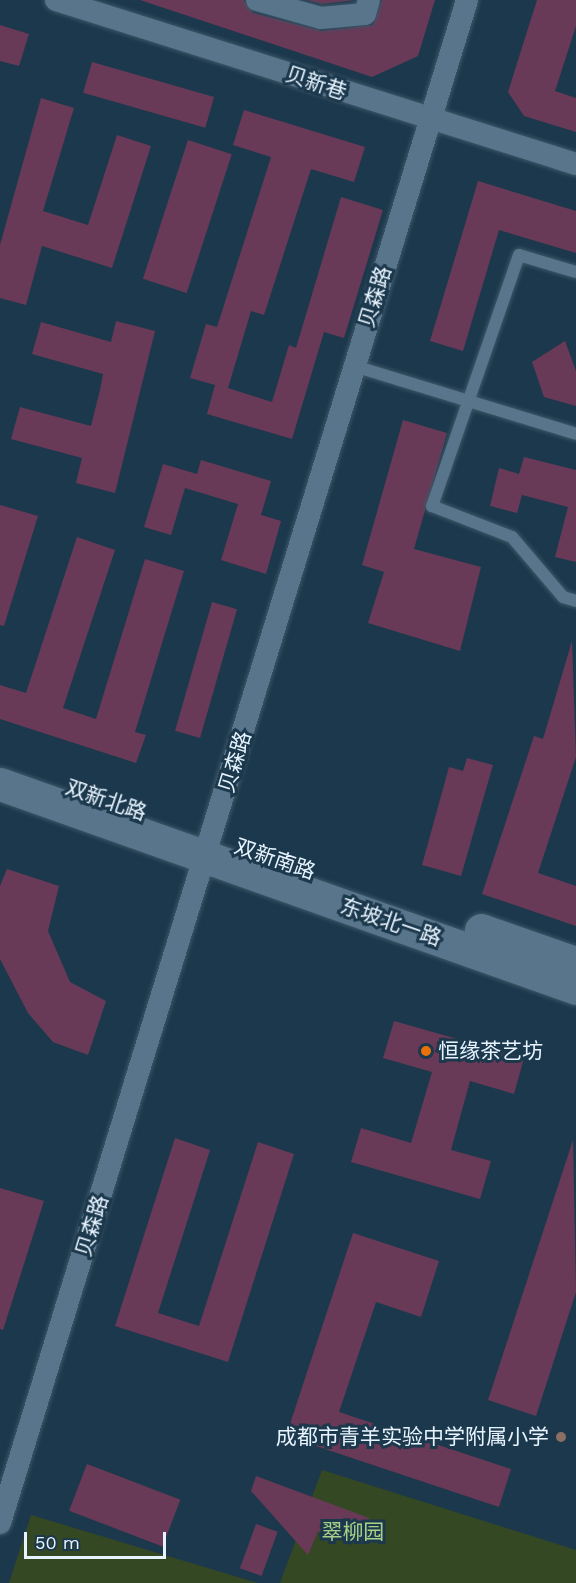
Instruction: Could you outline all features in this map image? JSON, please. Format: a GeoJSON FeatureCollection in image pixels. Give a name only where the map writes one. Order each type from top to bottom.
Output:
{"type":"FeatureCollection","features":[{"type":"Feature","properties":{"kind":"street","name":"贝新巷"},"geometry":{"type":"LineString","coordinates":[[56,0],[576,164]]}},
{"type":"Feature","properties":{"kind":"street"},"geometry":{"type":"LineString","coordinates":[[257,0],[321,18],[365,14],[369,0]]}},
{"type":"Feature","properties":{"kind":"street","name":"贝森路"},"geometry":{"type":"LineString","coordinates":[[0,1523],[467,0]]}},
{"type":"Feature","properties":{"kind":"street","name":"双新北路"},"geometry":{"type":"LineString","coordinates":[[0,763],[209,847]]}},
{"type":"Feature","properties":{"kind":"street","name":"双新北路"},"geometry":{"type":"LineString","coordinates":[[0,784],[209,847]]}},
{"type":"Feature","properties":{"kind":"street","name":"双新南路"},"geometry":{"type":"LineString","coordinates":[[209,847],[576,963]]}},
{"type":"Feature","properties":{"kind":"street","name":"东坡北一路"},"geometry":{"type":"LineString","coordinates":[[209,847],[576,988]]}},
{"type":"Feature","properties":{"kind":"lane"},"geometry":{"type":"LineString","coordinates":[[576,272],[519,255],[432,506],[512,537],[563,597],[576,600]]}},
{"type":"Feature","properties":{"kind":"lane"},"geometry":{"type":"LineString","coordinates":[[354,366],[576,434]]}},
{"type":"Feature","properties":{"kind":"green space","name":"翠柳园"},"geometry":{"type":"Polygon","coordinates":[[[322,1470],[576,1550],[576,1583],[280,1583],[322,1470]]]}},
{"type":"Feature","properties":{"kind":"green space"},"geometry":{"type":"Polygon","coordinates":[[[31,1515],[258,1583],[9,1583],[31,1515]]]}},
{"type":"Feature","properties":{"kind":"building"},"geometry":{"type":"Polygon","coordinates":[[[140,0],[244,0],[253,13],[322,31],[373,25],[382,0],[435,0],[418,56],[372,77],[140,0]]]}},
{"type":"Feature","properties":{"kind":"building"},"geometry":{"type":"Polygon","coordinates":[[[307,0],[355,0],[322,4],[307,0]]]}},
{"type":"Feature","properties":{"kind":"building"},"geometry":{"type":"Polygon","coordinates":[[[537,0],[576,0],[576,26],[555,91],[576,98],[576,132],[524,116],[508,92],[537,0]]]}},
{"type":"Feature","properties":{"kind":"building"},"geometry":{"type":"Polygon","coordinates":[[[0,25],[29,34],[19,66],[0,61],[0,25]]]}},
{"type":"Feature","properties":{"kind":"building"},"geometry":{"type":"Polygon","coordinates":[[[92,62],[214,97],[205,128],[83,93],[92,62]]]}},
{"type":"Feature","properties":{"kind":"building"},"geometry":{"type":"Polygon","coordinates":[[[41,98],[74,108],[43,211],[88,225],[117,135],[151,146],[112,268],[42,246],[26,305],[0,298],[0,245],[41,98]]]}},
{"type":"Feature","properties":{"kind":"building"},"geometry":{"type":"Polygon","coordinates":[[[244,110],[365,147],[354,182],[311,169],[264,315],[251,311],[228,388],[272,402],[289,345],[296,348],[341,197],[383,210],[344,338],[324,332],[292,439],[207,414],[215,385],[190,378],[206,324],[217,327],[271,157],[233,145],[244,110]]]}},
{"type":"Feature","properties":{"kind":"building"},"geometry":{"type":"Polygon","coordinates":[[[188,140],[232,154],[187,293],[143,279],[188,140]]]}},
{"type":"Feature","properties":{"kind":"building"},"geometry":{"type":"Polygon","coordinates":[[[478,181],[576,211],[576,253],[499,230],[463,351],[430,341],[478,181]]]}},
{"type":"Feature","properties":{"kind":"building"},"geometry":{"type":"Polygon","coordinates":[[[116,321],[155,331],[115,493],[76,483],[82,458],[11,439],[20,407],[91,426],[103,374],[32,354],[41,322],[111,342],[116,321]]]}},
{"type":"Feature","properties":{"kind":"building"},"geometry":{"type":"Polygon","coordinates":[[[565,341],[576,371],[576,406],[544,397],[532,362],[565,341]]]}},
{"type":"Feature","properties":{"kind":"building"},"geometry":{"type":"Polygon","coordinates":[[[403,420],[447,433],[414,549],[481,567],[460,651],[368,623],[384,572],[362,565],[403,420]]]}},
{"type":"Feature","properties":{"kind":"building"},"geometry":{"type":"Polygon","coordinates":[[[524,457],[576,470],[576,562],[555,557],[568,507],[522,495],[517,513],[490,506],[499,468],[519,474],[524,457]]]}},
{"type":"Feature","properties":{"kind":"building"},"geometry":{"type":"Polygon","coordinates":[[[201,460],[271,481],[261,515],[281,521],[266,574],[221,560],[238,504],[185,488],[171,535],[144,527],[163,464],[197,474],[201,460]]]}},
{"type":"Feature","properties":{"kind":"building"},"geometry":{"type":"Polygon","coordinates":[[[0,505],[38,516],[4,626],[0,625],[0,505]]]}},
{"type":"Feature","properties":{"kind":"building"},"geometry":{"type":"Polygon","coordinates":[[[77,537],[115,550],[63,708],[96,719],[145,559],[184,571],[135,732],[146,735],[136,763],[0,719],[0,685],[26,693],[77,537]]]}},
{"type":"Feature","properties":{"kind":"building"},"geometry":{"type":"Polygon","coordinates":[[[212,602],[237,609],[200,738],[175,731],[212,602]]]}},
{"type":"Feature","properties":{"kind":"building"},"geometry":{"type":"Polygon","coordinates":[[[572,641],[576,757],[538,873],[576,886],[576,926],[482,894],[534,736],[543,739],[572,641]]]}},
{"type":"Feature","properties":{"kind":"building"},"geometry":{"type":"Polygon","coordinates":[[[467,758],[493,765],[461,876],[422,865],[449,767],[463,771],[467,758]]]}},
{"type":"Feature","properties":{"kind":"building"},"geometry":{"type":"Polygon","coordinates":[[[7,869],[59,886],[48,931],[70,982],[106,1001],[88,1055],[53,1042],[28,1013],[0,959],[0,886],[7,869]]]}},
{"type":"Feature","properties":{"kind":"building"},"geometry":{"type":"Polygon","coordinates":[[[394,1021],[524,1058],[514,1094],[470,1081],[451,1150],[491,1161],[480,1199],[351,1162],[361,1128],[411,1143],[432,1072],[383,1058],[394,1021]]]}},
{"type":"Feature","properties":{"kind":"building"},"geometry":{"type":"Polygon","coordinates":[[[175,1138],[210,1150],[158,1313],[199,1326],[258,1142],[294,1154],[228,1362],[115,1326],[175,1138]]]}},
{"type":"Feature","properties":{"kind":"building"},"geometry":{"type":"Polygon","coordinates":[[[573,1140],[576,1292],[536,1416],[488,1400],[573,1140]]]}},
{"type":"Feature","properties":{"kind":"building"},"geometry":{"type":"Polygon","coordinates":[[[0,1188],[44,1201],[3,1330],[0,1329],[0,1188]]]}},
{"type":"Feature","properties":{"kind":"building"},"geometry":{"type":"Polygon","coordinates":[[[353,1233],[439,1261],[421,1317],[376,1302],[339,1412],[511,1469],[499,1507],[286,1436],[353,1233]]]}},
{"type":"Feature","properties":{"kind":"building"},"geometry":{"type":"Polygon","coordinates":[[[87,1464],[180,1500],[162,1547],[69,1511],[87,1464]]]}},
{"type":"Feature","properties":{"kind":"building"},"geometry":{"type":"Polygon","coordinates":[[[256,1476],[369,1518],[362,1543],[318,1531],[308,1555],[251,1491],[256,1476]]]}},
{"type":"Feature","properties":{"kind":"building"},"geometry":{"type":"Polygon","coordinates":[[[256,1524],[278,1532],[262,1576],[240,1568],[256,1524]]]}},
{"type":"Feature","properties":{"kind":"place","name":"恒缘茶艺坊"},"geometry":{"type":"Point","coordinates":[426,1051]}},
{"type":"Feature","properties":{"kind":"place","name":"成都市青羊实验中学附属小学"},"geometry":{"type":"Point","coordinates":[561,1437]}}]}
